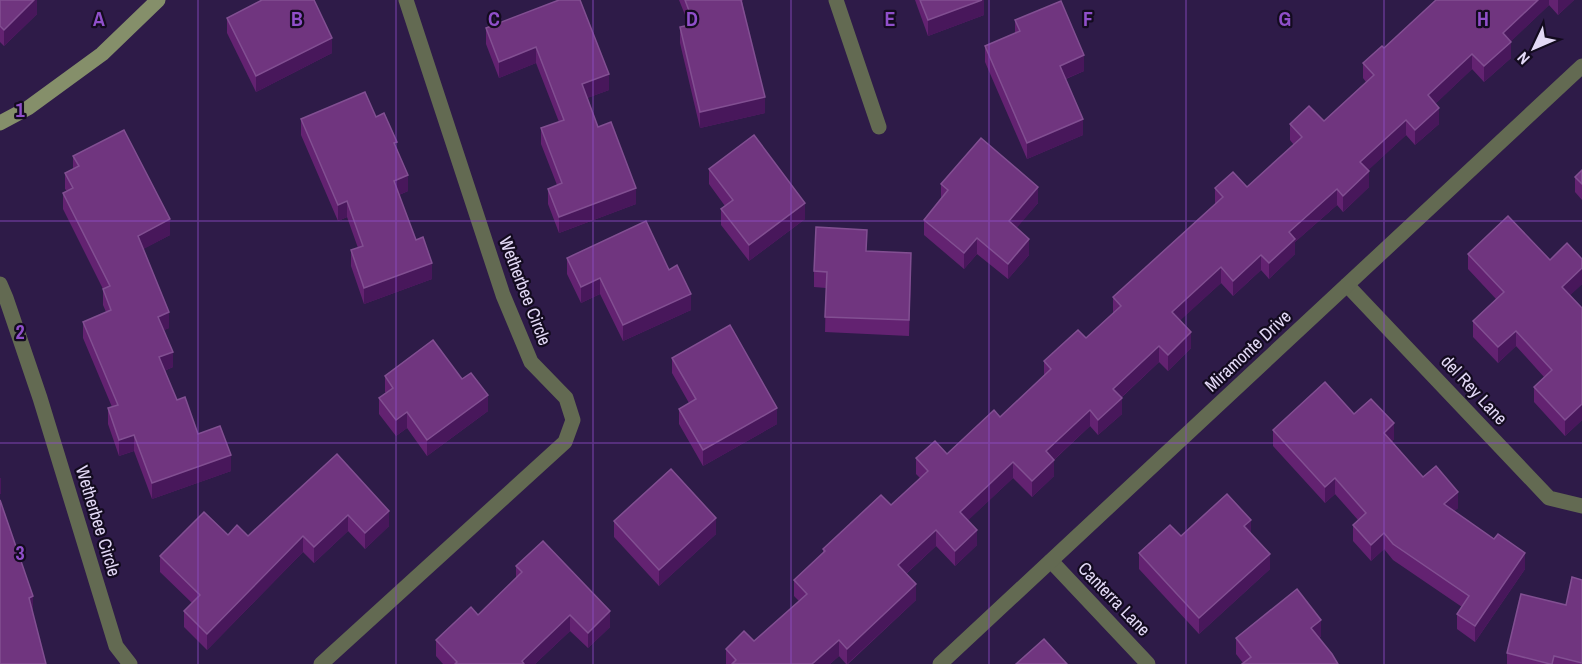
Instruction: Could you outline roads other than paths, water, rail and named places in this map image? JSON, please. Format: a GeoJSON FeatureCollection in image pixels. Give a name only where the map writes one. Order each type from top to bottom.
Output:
{"type":"FeatureCollection","features":[{"type":"Feature","properties":{"kind":"street"},"geometry":{"type":"LineString","coordinates":[[0,123],[28,108],[102,54],[158,0]]}},
{"type":"Feature","properties":{"kind":"street","name":"Wetherbee Circle"},"geometry":{"type":"LineString","coordinates":[[321,664],[565,442],[573,420],[566,398],[531,362],[503,295],[406,0]]}},
{"type":"Feature","properties":{"kind":"street"},"geometry":{"type":"LineString","coordinates":[[836,0],[879,128]]}},
{"type":"Feature","properties":{"kind":"street","name":"Miramonte Drive"},"geometry":{"type":"LineString","coordinates":[[940,664],[1582,66]]}},
{"type":"Feature","properties":{"kind":"street","name":"Wetherbee Circle"},"geometry":{"type":"LineString","coordinates":[[0,285],[40,398],[116,646],[130,664]]}},
{"type":"Feature","properties":{"kind":"street","name":"del Rey Lane"},"geometry":{"type":"LineString","coordinates":[[1347,285],[1549,498],[1582,506]]}},
{"type":"Feature","properties":{"kind":"street","name":"Canterra Lane"},"geometry":{"type":"LineString","coordinates":[[1051,561],[1148,664]]}}]}
